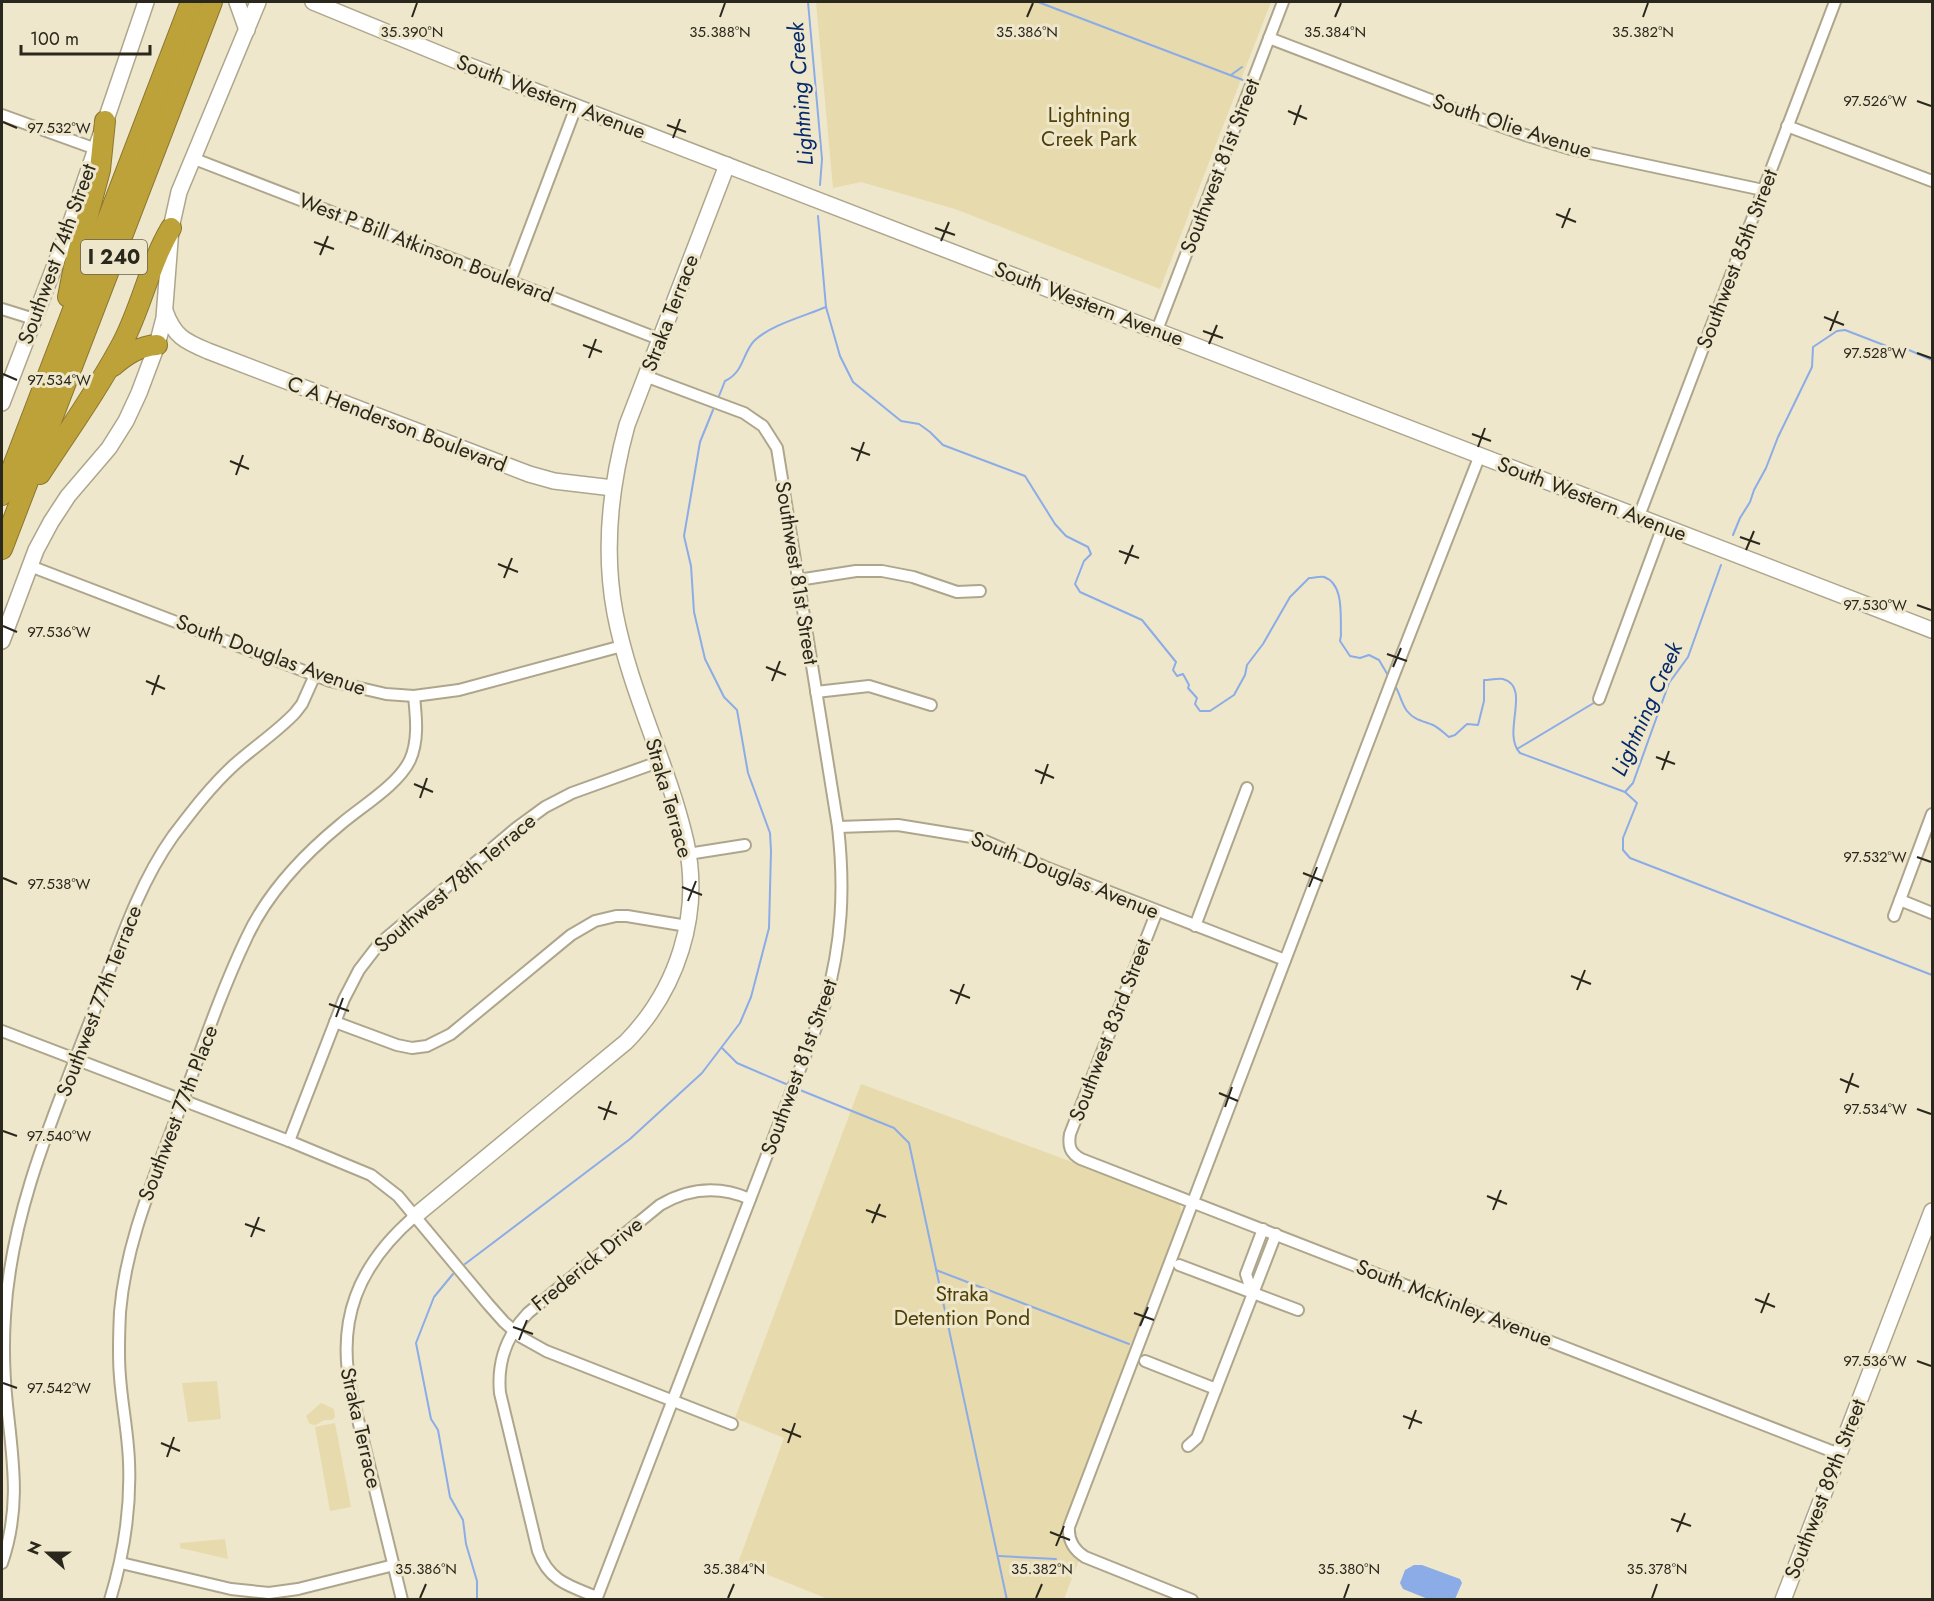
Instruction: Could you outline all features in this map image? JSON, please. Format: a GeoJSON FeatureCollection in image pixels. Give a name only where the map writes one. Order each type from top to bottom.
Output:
{"type":"FeatureCollection","features":[{"type":"Feature","properties":{"kind":"highway","name":"I 240"},"geometry":{"type":"LineString","coordinates":[[2,495],[191,2]]}},
{"type":"Feature","properties":{"kind":"highway","name":"I 240"},"geometry":{"type":"LineString","coordinates":[[2,549],[211,3]]}},
{"type":"Feature","properties":{"kind":"highway"},"geometry":{"type":"LineString","coordinates":[[58,347],[74,267],[99,170],[105,121]]}},
{"type":"Feature","properties":{"kind":"highway"},"geometry":{"type":"LineString","coordinates":[[17,509],[106,372],[133,320],[160,247],[171,228]]}},
{"type":"Feature","properties":{"kind":"highway"},"geometry":{"type":"LineString","coordinates":[[106,372],[128,354],[146,346],[157,345]]}},
{"type":"Feature","properties":{"kind":"main road","name":"Southwest 74th Street"},"geometry":{"type":"LineString","coordinates":[[2,403],[68,231],[146,2]]}},
{"type":"Feature","properties":{"kind":"main road"},"geometry":{"type":"LineString","coordinates":[[237,2],[247,30]]}},
{"type":"Feature","properties":{"kind":"main road"},"geometry":{"type":"LineString","coordinates":[[2,641],[43,536],[59,508],[100,461],[126,421],[157,345],[165,311],[171,228],[176,200],[258,2]]}},
{"type":"Feature","properties":{"kind":"main road","name":"South Western Avenue"},"geometry":{"type":"LineString","coordinates":[[313,2],[460,62],[1932,630]]}},
{"type":"Feature","properties":{"kind":"main road","name":"Straka Terrace"},"geometry":{"type":"LineString","coordinates":[[415,1216],[600,1065],[633,1035],[653,1010],[672,976],[680,955],[687,926],[691,891],[688,854],[679,817],[622,646],[614,611],[609,534],[613,488],[627,425],[727,165]]}},
{"type":"Feature","properties":{"kind":"main road"},"geometry":{"type":"LineString","coordinates":[[165,311],[172,329],[185,341]]}},
{"type":"Feature","properties":{"kind":"main road","name":"C A Henderson Boulevard"},"geometry":{"type":"LineString","coordinates":[[157,345],[185,341],[529,474],[564,483],[613,488]]}},
{"type":"Feature","properties":{"kind":"main road","name":"Southwest 89th Street"},"geometry":{"type":"LineString","coordinates":[[1783,1599],[1932,1211]]}},
{"type":"Feature","properties":{"kind":"street","name":"Southwest 81st Street"},"geometry":{"type":"LineString","coordinates":[[1157,330],[1283,2]]}},
{"type":"Feature","properties":{"kind":"street","name":"Southwest 85th Street"},"geometry":{"type":"LineString","coordinates":[[1639,516],[1835,2]]}},
{"type":"Feature","properties":{"kind":"street","name":"South Olie Avenue"},"geometry":{"type":"LineString","coordinates":[[1269,38],[1542,141],[1763,190]]}},
{"type":"Feature","properties":{"kind":"street"},"geometry":{"type":"LineString","coordinates":[[510,281],[576,106]]}},
{"type":"Feature","properties":{"kind":"street"},"geometry":{"type":"LineString","coordinates":[[2,115],[96,149]]}},
{"type":"Feature","properties":{"kind":"street"},"geometry":{"type":"LineString","coordinates":[[1787,126],[1932,182]]}},
{"type":"Feature","properties":{"kind":"street","name":"West P Bill Atkinson Boulevard"},"geometry":{"type":"LineString","coordinates":[[192,158],[659,339]]}},
{"type":"Feature","properties":{"kind":"street"},"geometry":{"type":"LineString","coordinates":[[2,309],[34,319]]}},
{"type":"Feature","properties":{"kind":"street","name":"Southwest 81st Street"},"geometry":{"type":"LineString","coordinates":[[596,1598],[818,1021],[834,969],[843,906],[838,827],[777,448],[769,434],[754,418],[645,376]]}},
{"type":"Feature","properties":{"kind":"street"},"geometry":{"type":"LineString","coordinates":[[1192,1599],[1090,1560],[1072,1544],[1068,1533],[1071,1520],[1480,455]]}},
{"type":"Feature","properties":{"kind":"street"},"geometry":{"type":"LineString","coordinates":[[1599,699],[1663,526]]}},
{"type":"Feature","properties":{"kind":"street","name":"South Douglas Avenue"},"geometry":{"type":"LineString","coordinates":[[30,566],[344,686],[370,692],[414,696],[459,690],[622,646]]}},
{"type":"Feature","properties":{"kind":"street"},"geometry":{"type":"LineString","coordinates":[[798,580],[856,571],[882,571],[913,577],[957,592],[980,591]]}},
{"type":"Feature","properties":{"kind":"street","name":"Southwest 77th Terrace"},"geometry":{"type":"LineString","coordinates":[[2,1563],[10,1532],[15,1496],[15,1470],[4,1365],[5,1317],[10,1267],[28,1186],[130,919],[162,854],[190,814],[217,782],[295,713],[302,704],[315,675]]}},
{"type":"Feature","properties":{"kind":"street"},"geometry":{"type":"LineString","coordinates":[[816,693],[869,686],[931,705]]}},
{"type":"Feature","properties":{"kind":"street","name":"Southwest 77th Place"},"geometry":{"type":"LineString","coordinates":[[110,1599],[121,1563],[127,1529],[130,1484],[128,1440],[119,1359],[120,1315],[124,1274],[141,1210],[240,952],[266,904],[286,876],[316,845],[395,780],[408,764],[415,741],[414,696]]}},
{"type":"Feature","properties":{"kind":"street","name":"Southwest 78th Terrace"},"geometry":{"type":"LineString","coordinates":[[289,1141],[351,984],[379,944],[418,909],[545,807],[572,793],[661,761]]}},
{"type":"Feature","properties":{"kind":"street"},"geometry":{"type":"LineString","coordinates":[[1195,926],[1247,788]]}},
{"type":"Feature","properties":{"kind":"street"},"geometry":{"type":"LineString","coordinates":[[1894,916],[1932,814]]}},
{"type":"Feature","properties":{"kind":"street","name":"South Douglas Avenue"},"geometry":{"type":"LineString","coordinates":[[838,827],[898,825],[969,835],[1285,960]]}},
{"type":"Feature","properties":{"kind":"street"},"geometry":{"type":"LineString","coordinates":[[688,854],[746,845]]}},
{"type":"Feature","properties":{"kind":"street"},"geometry":{"type":"LineString","coordinates":[[1900,900],[1932,913]]}},
{"type":"Feature","properties":{"kind":"street","name":"Southwest 83rd Street"},"geometry":{"type":"LineString","coordinates":[[1071,1151],[1069,1143],[1071,1134],[1157,911]]}},
{"type":"Feature","properties":{"kind":"street"},"geometry":{"type":"LineString","coordinates":[[335,1022],[397,1046],[412,1048],[427,1046],[451,1034],[572,935],[595,921],[627,916],[687,926]]}},
{"type":"Feature","properties":{"kind":"street"},"geometry":{"type":"LineString","coordinates":[[2,1031],[289,1141],[371,1175],[398,1196],[488,1305],[528,1342],[732,1424]]}},
{"type":"Feature","properties":{"kind":"street","name":"South McKinley Avenue"},"geometry":{"type":"LineString","coordinates":[[1071,1151],[1081,1159],[1839,1454]]}},
{"type":"Feature","properties":{"kind":"street","name":"Frederick Drive"},"geometry":{"type":"LineString","coordinates":[[596,1598],[558,1580],[545,1568],[538,1551],[500,1393],[501,1361],[505,1349],[521,1320],[537,1305],[665,1202],[689,1191],[700,1189],[727,1191],[750,1198]]}},
{"type":"Feature","properties":{"kind":"street","name":"Straka Terrace"},"geometry":{"type":"LineString","coordinates":[[402,1599],[348,1378],[346,1334],[353,1302],[364,1276],[383,1247],[415,1216]]}},
{"type":"Feature","properties":{"kind":"street"},"geometry":{"type":"LineString","coordinates":[[1252,1293],[1246,1274],[1263,1229]]}},
{"type":"Feature","properties":{"kind":"street"},"geometry":{"type":"LineString","coordinates":[[1188,1446],[1197,1438],[1276,1234]]}},
{"type":"Feature","properties":{"kind":"street"},"geometry":{"type":"LineString","coordinates":[[1179,1265],[1298,1310]]}},
{"type":"Feature","properties":{"kind":"street"},"geometry":{"type":"LineString","coordinates":[[1145,1361],[1216,1389]]}},
{"type":"Feature","properties":{"kind":"street"},"geometry":{"type":"LineString","coordinates":[[121,1563],[230,1594],[282,1592],[394,1566]]}},
{"type":"Feature","properties":{"kind":"green space","name":"Lightning Creek Park"},"geometry":{"type":"Polygon","coordinates":[[[816,2],[1271,2],[1160,289],[955,209],[861,182],[833,188],[816,2]]]}},
{"type":"Feature","properties":{"kind":"green space","name":"Straka Detention Pond"},"geometry":{"type":"Polygon","coordinates":[[[861,1084],[1175,1200],[1180,1205],[1182,1215],[1063,1528],[1068,1546],[1079,1560],[1064,1599],[828,1599],[738,1563],[784,1438],[735,1418],[861,1084]]]}},
{"type":"Feature","properties":{"kind":"green space"},"geometry":{"type":"Polygon","coordinates":[[[217,1381],[221,1419],[188,1422],[182,1383],[217,1381]]]}},
{"type":"Feature","properties":{"kind":"green space"},"geometry":{"type":"Polygon","coordinates":[[[321,1403],[334,1409],[335,1417],[316,1425],[309,1423],[306,1416],[321,1403]]]}},
{"type":"Feature","properties":{"kind":"green space"},"geometry":{"type":"Polygon","coordinates":[[[335,1423],[351,1507],[330,1511],[315,1427],[335,1423]]]}},
{"type":"Feature","properties":{"kind":"green space"},"geometry":{"type":"Polygon","coordinates":[[[225,1539],[228,1559],[180,1548],[180,1543],[225,1539]]]}},
{"type":"Feature","properties":{"kind":"water"},"geometry":{"type":"Polygon","coordinates":[[[1414,1565],[1422,1565],[1460,1579],[1462,1583],[1455,1599],[1428,1599],[1403,1589],[1400,1583],[1405,1570],[1414,1565]]]}},
{"type":"Feature","properties":{"kind":"waterway","name":"Lightning Creek"},"geometry":{"type":"LineString","coordinates":[[808,2],[822,159],[820,185]]}},
{"type":"Feature","properties":{"kind":"waterway"},"geometry":{"type":"LineString","coordinates":[[1038,2],[1243,80]]}},
{"type":"Feature","properties":{"kind":"waterway"},"geometry":{"type":"LineString","coordinates":[[1231,75],[1242,67]]}},
{"type":"Feature","properties":{"kind":"waterway","name":"Lightning Creek"},"geometry":{"type":"LineString","coordinates":[[818,216],[826,307],[840,356],[853,382],[901,421],[919,424],[943,445],[1025,476],[1055,524],[1066,536],[1088,547],[1091,554],[1084,561],[1075,584],[1080,592],[1142,620],[1176,662],[1173,670],[1177,676],[1183,674],[1189,685],[1188,688],[1197,698],[1195,704],[1200,711],[1210,711],[1234,695],[1245,675],[1247,665],[1263,644],[1290,597],[1309,578],[1324,577],[1335,587],[1340,603],[1340,641],[1350,656],[1360,658],[1369,655],[1379,660],[1389,677]]}},
{"type":"Feature","properties":{"kind":"waterway"},"geometry":{"type":"LineString","coordinates":[[719,396],[725,381],[736,373],[750,346],[761,335],[826,307]]}},
{"type":"Feature","properties":{"kind":"waterway","name":"Lightning Creek"},"geometry":{"type":"LineString","coordinates":[[1733,535],[1812,367],[1813,347],[1837,331],[1845,330],[1889,347],[1903,351],[1909,350],[1932,360]]}},
{"type":"Feature","properties":{"kind":"waterway"},"geometry":{"type":"LineString","coordinates":[[465,1264],[630,1139],[702,1073],[740,1023],[751,997],[769,928],[770,833],[748,773],[737,710],[724,697],[705,659],[694,612],[691,566],[684,536],[700,442],[713,410]]}},
{"type":"Feature","properties":{"kind":"waterway","name":"Lightning Creek"},"geometry":{"type":"LineString","coordinates":[[1625,792],[1633,783],[1669,683],[1688,657],[1721,565]]}},
{"type":"Feature","properties":{"kind":"waterway"},"geometry":{"type":"LineString","coordinates":[[1394,684],[1410,714],[1435,726],[1449,737],[1455,735],[1467,724],[1478,725],[1484,701],[1484,680],[1503,679],[1511,684],[1515,691],[1513,734],[1520,753],[1625,792],[1637,803],[1623,838],[1623,850],[1630,858],[1932,975]]}},
{"type":"Feature","properties":{"kind":"waterway"},"geometry":{"type":"LineString","coordinates":[[1517,749],[1597,701]]}},
{"type":"Feature","properties":{"kind":"waterway"},"geometry":{"type":"LineString","coordinates":[[722,1048],[737,1063],[786,1084]]}},
{"type":"Feature","properties":{"kind":"waterway"},"geometry":{"type":"LineString","coordinates":[[800,1090],[894,1128],[909,1143],[1007,1600]]}},
{"type":"Feature","properties":{"kind":"waterway"},"geometry":{"type":"LineString","coordinates":[[936,1270],[1129,1344]]}},
{"type":"Feature","properties":{"kind":"waterway"},"geometry":{"type":"LineString","coordinates":[[453,1274],[434,1297],[416,1343],[431,1419],[438,1430],[450,1497],[463,1520],[466,1544],[477,1581],[477,1600]]}},
{"type":"Feature","properties":{"kind":"waterway"},"geometry":{"type":"LineString","coordinates":[[999,1556],[1056,1559]]}}]}
